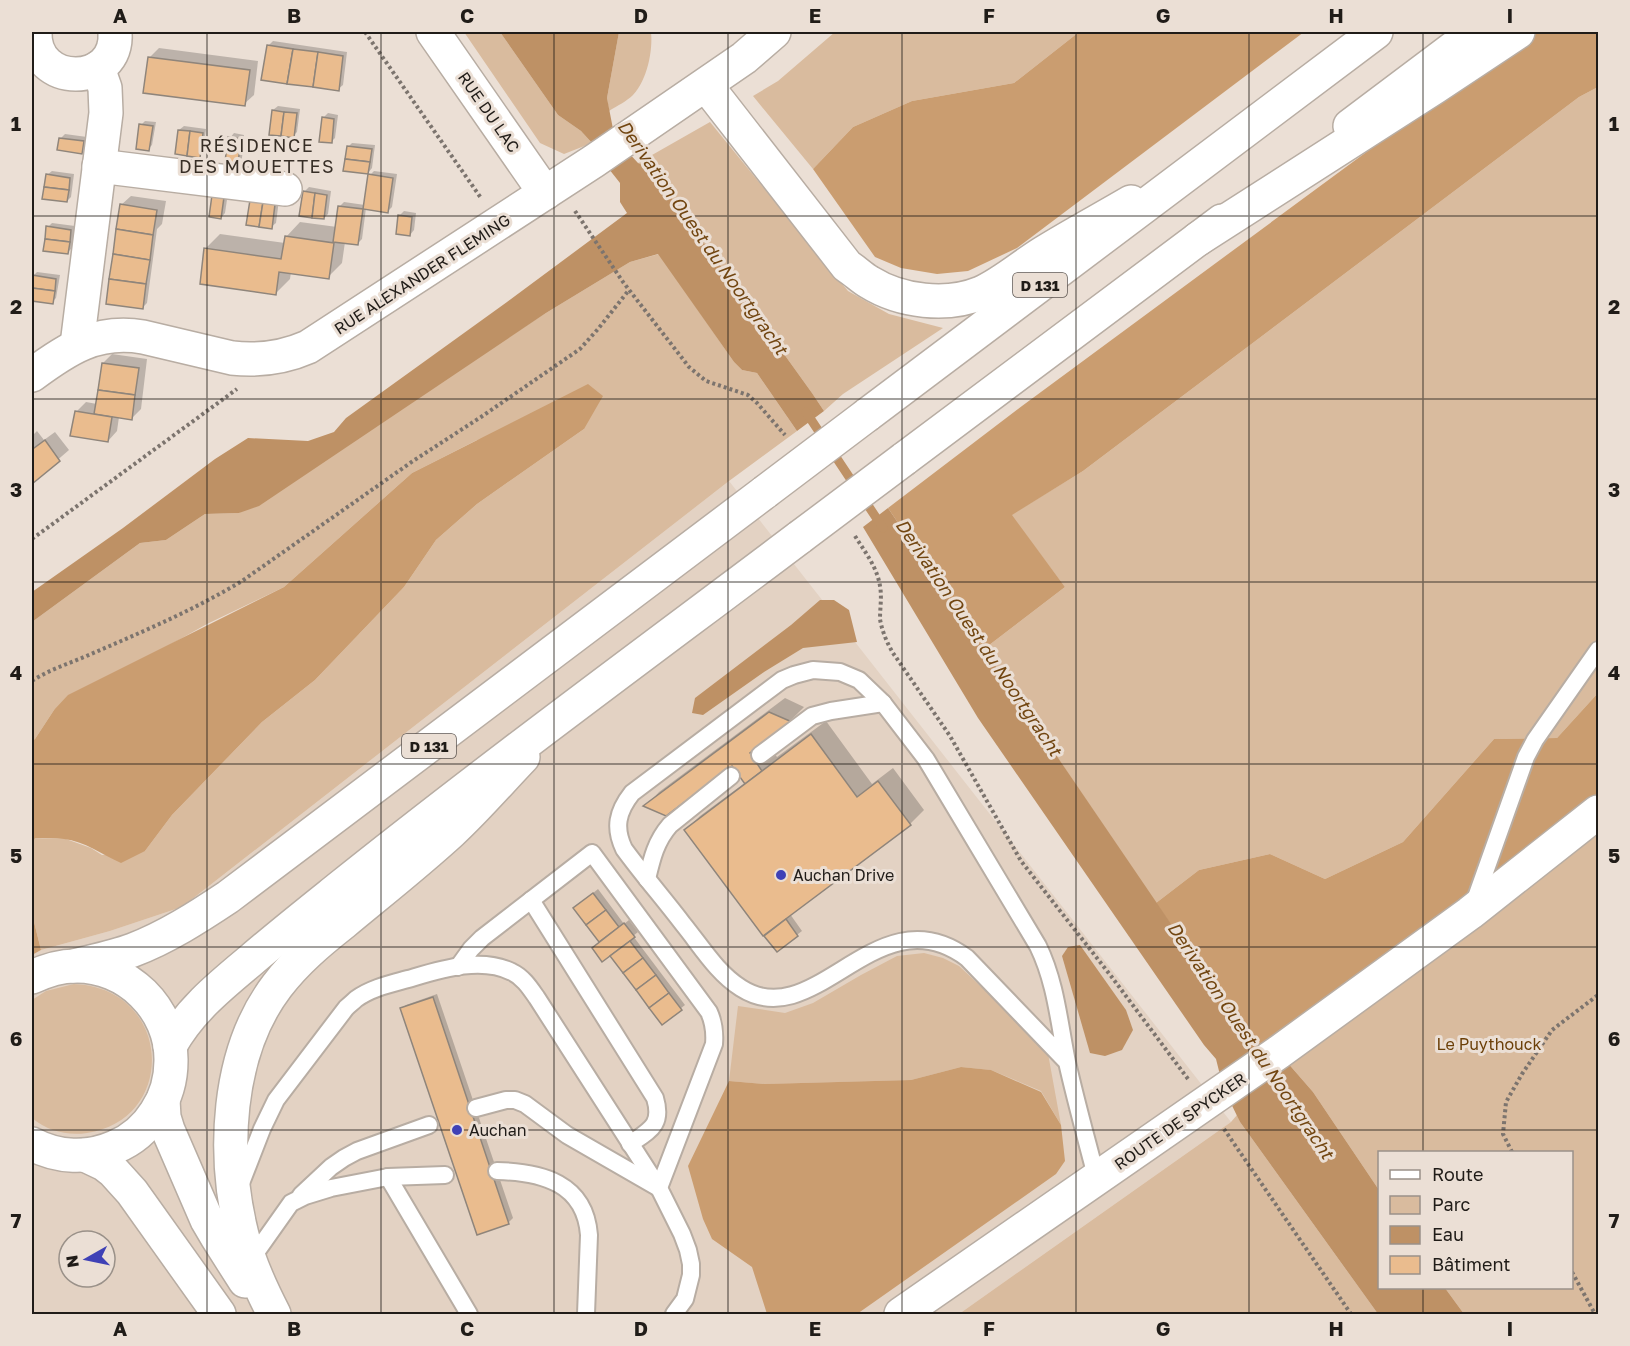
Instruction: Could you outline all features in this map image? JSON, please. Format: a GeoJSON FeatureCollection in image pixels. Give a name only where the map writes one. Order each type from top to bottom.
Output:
{"type":"FeatureCollection","features":[{"type":"Feature","properties":{"kind":"main road"},"geometry":{"type":"LineString","coordinates":[[35,32],[39,51],[47,63],[60,72],[76,75],[84,74],[104,63],[115,42],[115,32]]}},
{"type":"Feature","properties":{"kind":"main road","name":"RUE DU LAC"},"geometry":{"type":"LineString","coordinates":[[433,32],[544,194]]}},
{"type":"Feature","properties":{"kind":"main road","name":"RUE ALEXANDER FLEMING"},"geometry":{"type":"LineString","coordinates":[[32,375],[77,345],[106,336],[132,335],[232,358],[257,360],[284,356],[308,347],[594,161],[744,58],[774,32]]}},
{"type":"Feature","properties":{"kind":"main road","name":"D 131"},"geometry":{"type":"LineString","coordinates":[[74,966],[136,949],[182,926],[268,869],[1376,32]]}},
{"type":"Feature","properties":{"kind":"main road"},"geometry":{"type":"LineString","coordinates":[[170,1046],[185,1022],[208,998],[352,878],[800,537],[1475,32]]}},
{"type":"Feature","properties":{"kind":"main road"},"geometry":{"type":"LineString","coordinates":[[1198,239],[1518,32]]}},
{"type":"Feature","properties":{"kind":"main road"},"geometry":{"type":"LineString","coordinates":[[77,345],[106,100],[105,88],[98,68]]}},
{"type":"Feature","properties":{"kind":"main road"},"geometry":{"type":"LineString","coordinates":[[706,85],[848,266],[881,289],[923,300],[952,300],[980,293],[1004,280],[1044,252],[1213,154]]}},
{"type":"Feature","properties":{"kind":"main road"},"geometry":{"type":"LineString","coordinates":[[99,166],[285,189]]}},
{"type":"Feature","properties":{"kind":"main road"},"geometry":{"type":"LineString","coordinates":[[274,1314],[250,1261],[243,1237],[232,1174],[233,1096],[236,1078],[248,1041],[275,988],[288,972],[316,945],[451,832],[556,721]]}},
{"type":"Feature","properties":{"kind":"main road","name":"ROUTE DE SPYCKER"},"geometry":{"type":"LineString","coordinates":[[901,1314],[1279,1052],[1470,913],[1599,812]]}},
{"type":"Feature","properties":{"kind":"main road"},"geometry":{"type":"LineString","coordinates":[[32,977],[56,968],[74,966],[103,970],[121,977],[138,988],[157,1010],[165,1028],[170,1046],[171,1073],[163,1100],[148,1123],[135,1136],[111,1149],[85,1155],[37,1151]]}},
{"type":"Feature","properties":{"kind":"main road"},"geometry":{"type":"LineString","coordinates":[[163,1100],[164,1117],[168,1130],[203,1212],[217,1238],[268,1314]]}},
{"type":"Feature","properties":{"kind":"main road"},"geometry":{"type":"LineString","coordinates":[[85,1155],[104,1164],[128,1186],[217,1313]]}},
{"type":"Feature","properties":{"kind":"lane"},"geometry":{"type":"LineString","coordinates":[[1470,913],[1526,757],[1535,740],[1599,650]]}},
{"type":"Feature","properties":{"kind":"lane"},"geometry":{"type":"LineString","coordinates":[[1067,1062],[967,958],[932,941],[907,940],[885,946],[807,989],[785,998],[762,997],[743,989],[710,958],[624,849],[618,832],[618,822],[624,802],[632,793],[782,680],[813,670],[840,672],[859,680],[883,703],[926,759],[1038,946],[1050,976],[1067,1062],[1097,1180]]}},
{"type":"Feature","properties":{"kind":"lane"},"geometry":{"type":"LineString","coordinates":[[760,755],[812,716],[883,703]]}},
{"type":"Feature","properties":{"kind":"lane"},"geometry":{"type":"LineString","coordinates":[[647,879],[652,855],[663,832],[731,776]]}},
{"type":"Feature","properties":{"kind":"lane"},"geometry":{"type":"LineString","coordinates":[[458,967],[482,938],[592,853],[713,1020],[714,1044],[658,1188]]}},
{"type":"Feature","properties":{"kind":"lane"},"geometry":{"type":"LineString","coordinates":[[531,900],[655,1098],[658,1116],[656,1124],[630,1144]]}},
{"type":"Feature","properties":{"kind":"lane"},"geometry":{"type":"LineString","coordinates":[[235,1198],[276,1100],[346,1008],[356,999],[386,985],[440,970],[487,965],[501,968],[512,972],[529,986],[658,1188],[682,1234],[688,1250],[691,1275],[685,1299],[674,1314]]}},
{"type":"Feature","properties":{"kind":"lane"},"geometry":{"type":"LineString","coordinates":[[476,1108],[506,1100],[525,1104],[567,1136],[658,1188]]}},
{"type":"Feature","properties":{"kind":"lane"},"geometry":{"type":"LineString","coordinates":[[250,1261],[291,1203],[332,1167],[357,1151],[429,1125]]}},
{"type":"Feature","properties":{"kind":"lane"},"geometry":{"type":"LineString","coordinates":[[497,1171],[526,1173],[560,1184],[569,1190],[584,1211],[589,1234],[586,1314]]}},
{"type":"Feature","properties":{"kind":"lane"},"geometry":{"type":"LineString","coordinates":[[291,1203],[331,1188],[388,1177],[445,1175]]}},
{"type":"Feature","properties":{"kind":"lane"},"geometry":{"type":"LineString","coordinates":[[388,1177],[469,1314]]}},
{"type":"Feature","properties":{"kind":"path"},"geometry":{"type":"LineString","coordinates":[[365,32],[498,224]]}},
{"type":"Feature","properties":{"kind":"path"},"geometry":{"type":"LineString","coordinates":[[582,222],[623,282],[696,375],[706,381],[748,395],[785,435]]}},
{"type":"Feature","properties":{"kind":"path"},"geometry":{"type":"LineString","coordinates":[[32,681],[47,672],[88,656],[215,597],[242,582],[412,461],[580,349],[629,290]]}},
{"type":"Feature","properties":{"kind":"path"},"geometry":{"type":"LineString","coordinates":[[32,539],[242,386],[257,360]]}},
{"type":"Feature","properties":{"kind":"path"},"geometry":{"type":"LineString","coordinates":[[855,536],[878,576],[880,619],[887,642],[950,736],[1021,861],[1111,976],[1214,1098],[1351,1314]]}},
{"type":"Feature","properties":{"kind":"path"},"geometry":{"type":"LineString","coordinates":[[1512,1151],[1503,1134],[1506,1102],[1552,1030],[1599,995]]}},
{"type":"Feature","properties":{"kind":"path"},"geometry":{"type":"LineString","coordinates":[[1573,1274],[1595,1314]]}},
{"type":"Feature","properties":{"kind":"shaded area"},"geometry":{"type":"Polygon","coordinates":[[[1079,32],[1304,32],[1017,248],[968,271],[937,274],[901,268],[875,257],[813,169],[853,127],[912,101],[1014,83],[1079,32]]]}},
{"type":"Feature","properties":{"kind":"shaded area"},"geometry":{"type":"Polygon","coordinates":[[[1535,32],[1598,32],[1598,87],[1579,97],[1083,471],[1012,515],[1065,587],[984,649],[888,508],[1022,406],[1380,142],[1535,32]]]}},
{"type":"Feature","properties":{"kind":"shaded area"},"geometry":{"type":"Polygon","coordinates":[[[588,384],[603,396],[584,429],[477,504],[436,540],[404,587],[315,680],[262,722],[172,815],[145,851],[121,863],[71,840],[35,838],[32,847],[32,741],[68,695],[284,587],[412,473],[588,384]]]}},
{"type":"Feature","properties":{"kind":"shaded area"},"geometry":{"type":"Polygon","coordinates":[[[729,481],[1231,1122],[959,1314],[32,1314],[32,955],[41,950],[110,931],[182,907],[729,481]]]}},
{"type":"Feature","properties":{"kind":"shaded area"},"geometry":{"type":"Polygon","coordinates":[[[1598,693],[1598,824],[1286,1061],[1247,1034],[1156,903],[1199,870],[1270,854],[1325,879],[1403,842],[1494,739],[1557,738],[1598,693]]]}},
{"type":"Feature","properties":{"kind":"shaded area"},"geometry":{"type":"Polygon","coordinates":[[[32,914],[41,950],[32,955],[32,914]]]}},
{"type":"Feature","properties":{"kind":"shaded area"},"geometry":{"type":"Polygon","coordinates":[[[961,1067],[991,1070],[1041,1092],[1061,1125],[1065,1161],[1056,1174],[857,1314],[767,1314],[752,1267],[712,1239],[703,1219],[688,1166],[729,1081],[765,1084],[911,1080],[961,1067]]]}},
{"type":"Feature","properties":{"kind":"green space"},"geometry":{"type":"Polygon","coordinates":[[[464,32],[500,32],[558,115],[581,131],[592,143],[564,154],[540,143],[464,32]]]}},
{"type":"Feature","properties":{"kind":"green space"},"geometry":{"type":"Polygon","coordinates":[[[619,32],[651,32],[651,48],[648,65],[638,89],[628,99],[609,111],[607,98],[619,32]]]}},
{"type":"Feature","properties":{"kind":"green space"},"geometry":{"type":"Polygon","coordinates":[[[835,32],[1079,32],[1014,83],[912,101],[853,127],[813,169],[753,96],[778,81],[835,32]]]}},
{"type":"Feature","properties":{"kind":"green space"},"geometry":{"type":"Polygon","coordinates":[[[1598,87],[1598,693],[1557,738],[1494,739],[1403,842],[1325,879],[1270,854],[1199,870],[1156,903],[984,649],[1065,587],[1011,515],[1083,471],[1579,97],[1598,87]]]}},
{"type":"Feature","properties":{"kind":"green space"},"geometry":{"type":"Polygon","coordinates":[[[710,122],[848,291],[889,314],[943,328],[843,394],[824,411],[650,168],[638,163],[710,122]]]}},
{"type":"Feature","properties":{"kind":"green space"},"geometry":{"type":"Polygon","coordinates":[[[659,254],[734,362],[742,370],[757,373],[797,431],[729,481],[182,907],[110,931],[41,950],[32,914],[32,847],[35,838],[66,839],[91,848],[102,855],[145,851],[172,815],[262,722],[315,680],[404,587],[436,540],[477,504],[584,429],[477,440],[412,473],[284,587],[207,624],[54,710],[32,741],[32,622],[140,543],[166,540],[205,514],[239,513],[546,313],[630,262],[659,254]]]}},
{"type":"Feature","properties":{"kind":"green space","name":"Le Puythouck"},"geometry":{"type":"Polygon","coordinates":[[[1598,824],[1598,1314],[1464,1314],[1446,1289],[1573,1289],[1573,1151],[1378,1151],[1378,1189],[1313,1092],[1286,1061],[1598,824]]]}},
{"type":"Feature","properties":{"kind":"green space"},"geometry":{"type":"Polygon","coordinates":[[[924,953],[943,958],[959,966],[1047,1048],[1061,1125],[1041,1091],[991,1070],[961,1067],[911,1080],[765,1084],[729,1081],[738,1006],[785,1013],[813,1003],[897,956],[924,953]]]}},
{"type":"Feature","properties":{"kind":"green space"},"geometry":{"type":"Polygon","coordinates":[[[74,984],[107,991],[131,1007],[146,1029],[152,1055],[149,1081],[137,1105],[117,1123],[80,1134],[51,1129],[32,1118],[32,1000],[46,991],[74,984]]]}},
{"type":"Feature","properties":{"kind":"green space"},"geometry":{"type":"Polygon","coordinates":[[[1237,1115],[1378,1314],[959,1314],[1231,1122],[1237,1115]]]}},
{"type":"Feature","properties":{"kind":"water"},"geometry":{"type":"Polygon","coordinates":[[[500,32],[619,32],[607,98],[613,129],[592,143],[581,131],[558,115],[500,32]]]}},
{"type":"Feature","properties":{"kind":"water"},"geometry":{"type":"Polygon","coordinates":[[[626,150],[638,163],[650,168],[824,411],[797,431],[757,373],[742,370],[734,362],[658,254],[630,262],[546,313],[259,506],[239,513],[205,514],[166,540],[140,543],[32,622],[32,592],[215,459],[248,438],[308,441],[334,432],[346,418],[627,213],[620,202],[620,183],[605,164],[626,150]]]}},
{"type":"Feature","properties":{"kind":"water"},"geometry":{"type":"Polygon","coordinates":[[[888,508],[1246,1034],[1286,1061],[1313,1092],[1378,1189],[1378,1289],[1446,1289],[1464,1314],[1378,1314],[1240,1122],[1223,1087],[1216,1059],[1204,1045],[978,718],[863,527],[888,508]]]}},
{"type":"Feature","properties":{"kind":"water"},"geometry":{"type":"Polygon","coordinates":[[[820,600],[834,600],[849,610],[857,642],[803,648],[703,715],[692,713],[695,698],[820,600]]]}},
{"type":"Feature","properties":{"kind":"water"},"geometry":{"type":"Polygon","coordinates":[[[1080,945],[1126,1010],[1133,1030],[1122,1050],[1105,1056],[1090,1053],[1062,956],[1068,947],[1080,945]]]}},
{"type":"Feature","properties":{"kind":"building"},"geometry":{"type":"Polygon","coordinates":[[[267,45],[293,49],[287,84],[261,80],[267,45]]]}},
{"type":"Feature","properties":{"kind":"building"},"geometry":{"type":"Polygon","coordinates":[[[293,49],[318,52],[313,87],[287,84],[293,49]]]}},
{"type":"Feature","properties":{"kind":"building"},"geometry":{"type":"Polygon","coordinates":[[[318,52],[343,56],[339,91],[313,87],[318,52]]]}},
{"type":"Feature","properties":{"kind":"building"},"geometry":{"type":"Polygon","coordinates":[[[148,57],[250,70],[245,106],[143,93],[148,57]]]}},
{"type":"Feature","properties":{"kind":"building"},"geometry":{"type":"Polygon","coordinates":[[[272,110],[284,112],[281,136],[269,135],[272,110]]]}},
{"type":"Feature","properties":{"kind":"building"},"geometry":{"type":"Polygon","coordinates":[[[284,112],[297,113],[294,138],[281,136],[284,112]]]}},
{"type":"Feature","properties":{"kind":"building"},"geometry":{"type":"Polygon","coordinates":[[[322,117],[334,119],[332,143],[319,142],[322,117]]]}},
{"type":"Feature","properties":{"kind":"building"},"geometry":{"type":"Polygon","coordinates":[[[139,124],[153,126],[149,151],[136,149],[139,124]]]}},
{"type":"Feature","properties":{"kind":"building"},"geometry":{"type":"Polygon","coordinates":[[[178,130],[190,131],[187,156],[175,154],[178,130]]]}},
{"type":"Feature","properties":{"kind":"building"},"geometry":{"type":"Polygon","coordinates":[[[190,131],[203,133],[200,158],[187,156],[190,131]]]}},
{"type":"Feature","properties":{"kind":"building"},"geometry":{"type":"Polygon","coordinates":[[[228,137],[241,139],[238,163],[225,162],[228,137]]]}},
{"type":"Feature","properties":{"kind":"building"},"geometry":{"type":"Polygon","coordinates":[[[59,138],[84,141],[82,154],[57,150],[59,138]]]}},
{"type":"Feature","properties":{"kind":"building"},"geometry":{"type":"Polygon","coordinates":[[[347,146],[372,149],[370,162],[345,159],[347,146]]]}},
{"type":"Feature","properties":{"kind":"building"},"geometry":{"type":"Polygon","coordinates":[[[345,159],[370,162],[368,174],[343,171],[345,159]]]}},
{"type":"Feature","properties":{"kind":"building"},"geometry":{"type":"Polygon","coordinates":[[[46,174],[70,178],[69,190],[44,187],[46,174]]]}},
{"type":"Feature","properties":{"kind":"building"},"geometry":{"type":"Polygon","coordinates":[[[368,174],[393,178],[388,213],[363,209],[368,174]]]}},
{"type":"Feature","properties":{"kind":"building"},"geometry":{"type":"Polygon","coordinates":[[[44,187],[69,190],[67,202],[42,199],[44,187]]]}},
{"type":"Feature","properties":{"kind":"building"},"geometry":{"type":"Polygon","coordinates":[[[303,191],[315,193],[312,218],[299,216],[303,191]]]}},
{"type":"Feature","properties":{"kind":"building"},"geometry":{"type":"Polygon","coordinates":[[[315,193],[327,195],[324,219],[312,218],[315,193]]]}},
{"type":"Feature","properties":{"kind":"building"},"geometry":{"type":"Polygon","coordinates":[[[212,195],[224,197],[221,219],[209,217],[212,195]]]}},
{"type":"Feature","properties":{"kind":"building"},"geometry":{"type":"Polygon","coordinates":[[[250,200],[263,202],[259,227],[246,225],[250,200]]]}},
{"type":"Feature","properties":{"kind":"building"},"geometry":{"type":"Polygon","coordinates":[[[263,202],[275,204],[272,229],[259,227],[263,202]]]}},
{"type":"Feature","properties":{"kind":"building"},"geometry":{"type":"Polygon","coordinates":[[[120,204],[157,210],[153,235],[116,229],[120,204]]]}},
{"type":"Feature","properties":{"kind":"building"},"geometry":{"type":"Polygon","coordinates":[[[338,206],[363,209],[358,245],[333,242],[338,206]]]}},
{"type":"Feature","properties":{"kind":"building"},"geometry":{"type":"Polygon","coordinates":[[[398,215],[412,217],[410,236],[396,234],[398,215]]]}},
{"type":"Feature","properties":{"kind":"building"},"geometry":{"type":"Polygon","coordinates":[[[46,226],[71,230],[70,242],[45,239],[46,226]]]}},
{"type":"Feature","properties":{"kind":"building"},"geometry":{"type":"Polygon","coordinates":[[[116,229],[153,235],[150,260],[113,254],[116,229]]]}},
{"type":"Feature","properties":{"kind":"building"},"geometry":{"type":"Polygon","coordinates":[[[285,236],[334,243],[329,279],[279,272],[276,295],[200,284],[204,248],[281,259],[285,236]]]}},
{"type":"Feature","properties":{"kind":"building"},"geometry":{"type":"Polygon","coordinates":[[[45,239],[70,242],[68,254],[43,251],[45,239]]]}},
{"type":"Feature","properties":{"kind":"building"},"geometry":{"type":"Polygon","coordinates":[[[113,254],[150,260],[146,284],[109,279],[113,254]]]}},
{"type":"Feature","properties":{"kind":"building"},"geometry":{"type":"Polygon","coordinates":[[[32,275],[56,279],[55,291],[32,288],[32,275]]]}},
{"type":"Feature","properties":{"kind":"building"},"geometry":{"type":"Polygon","coordinates":[[[109,279],[146,284],[143,309],[106,304],[109,279]]]}},
{"type":"Feature","properties":{"kind":"building"},"geometry":{"type":"Polygon","coordinates":[[[32,288],[55,291],[53,304],[32,301],[32,288]]]}},
{"type":"Feature","properties":{"kind":"building"},"geometry":{"type":"Polygon","coordinates":[[[102,363],[139,368],[135,395],[98,390],[102,363]]]}},
{"type":"Feature","properties":{"kind":"building"},"geometry":{"type":"Polygon","coordinates":[[[98,390],[135,395],[132,420],[94,414],[98,390]]]}},
{"type":"Feature","properties":{"kind":"building"},"geometry":{"type":"Polygon","coordinates":[[[75,411],[112,417],[108,442],[70,436],[75,411]]]}},
{"type":"Feature","properties":{"kind":"building"},"geometry":{"type":"Polygon","coordinates":[[[45,440],[60,461],[32,484],[32,446],[34,448],[45,440]]]}},
{"type":"Feature","properties":{"kind":"building"},"geometry":{"type":"Polygon","coordinates":[[[769,712],[792,722],[750,753],[762,771],[745,784],[732,766],[666,816],[643,806],[769,712]]]}},
{"type":"Feature","properties":{"kind":"building","name":"Auchan Drive"},"geometry":{"type":"Polygon","coordinates":[[[811,734],[857,797],[878,781],[911,825],[763,936],[684,830],[811,734]]]}},
{"type":"Feature","properties":{"kind":"building"},"geometry":{"type":"Polygon","coordinates":[[[593,893],[606,910],[586,925],[573,908],[593,893]]]}},
{"type":"Feature","properties":{"kind":"building"},"geometry":{"type":"Polygon","coordinates":[[[606,910],[619,927],[599,942],[586,925],[606,910]]]}},
{"type":"Feature","properties":{"kind":"building"},"geometry":{"type":"Polygon","coordinates":[[[786,919],[798,936],[777,952],[764,936],[786,919]]]}},
{"type":"Feature","properties":{"kind":"building"},"geometry":{"type":"Polygon","coordinates":[[[624,923],[635,937],[602,962],[592,948],[624,923]]]}},
{"type":"Feature","properties":{"kind":"building"},"geometry":{"type":"Polygon","coordinates":[[[630,941],[643,958],[623,973],[610,956],[630,941]]]}},
{"type":"Feature","properties":{"kind":"building"},"geometry":{"type":"Polygon","coordinates":[[[643,958],[656,975],[636,990],[623,973],[643,958]]]}},
{"type":"Feature","properties":{"kind":"building"},"geometry":{"type":"Polygon","coordinates":[[[656,975],[669,993],[649,1008],[636,990],[656,975]]]}},
{"type":"Feature","properties":{"kind":"building"},"geometry":{"type":"Polygon","coordinates":[[[669,993],[682,1010],[662,1025],[649,1008],[669,993]]]}},
{"type":"Feature","properties":{"kind":"building"},"geometry":{"type":"Polygon","coordinates":[[[433,997],[509,1224],[477,1235],[400,1008],[433,997]]]}},
{"type":"Feature","properties":{"kind":"waterway","name":"Derivation Ouest du Noortgracht"},"geometry":{"type":"LineString","coordinates":[[806,412],[883,528]]}},
{"type":"Feature","properties":{"kind":"place","name":"Auchan Drive"},"geometry":{"type":"Point","coordinates":[781,875]}},
{"type":"Feature","properties":{"kind":"place","name":"Auchan"},"geometry":{"type":"Point","coordinates":[457,1130]}},
{"type":"Feature","properties":{"kind":"district","name":"RÉSIDENCE DES MOUETTES"},"geometry":{"type":"Point","coordinates":[257,155]}}]}
